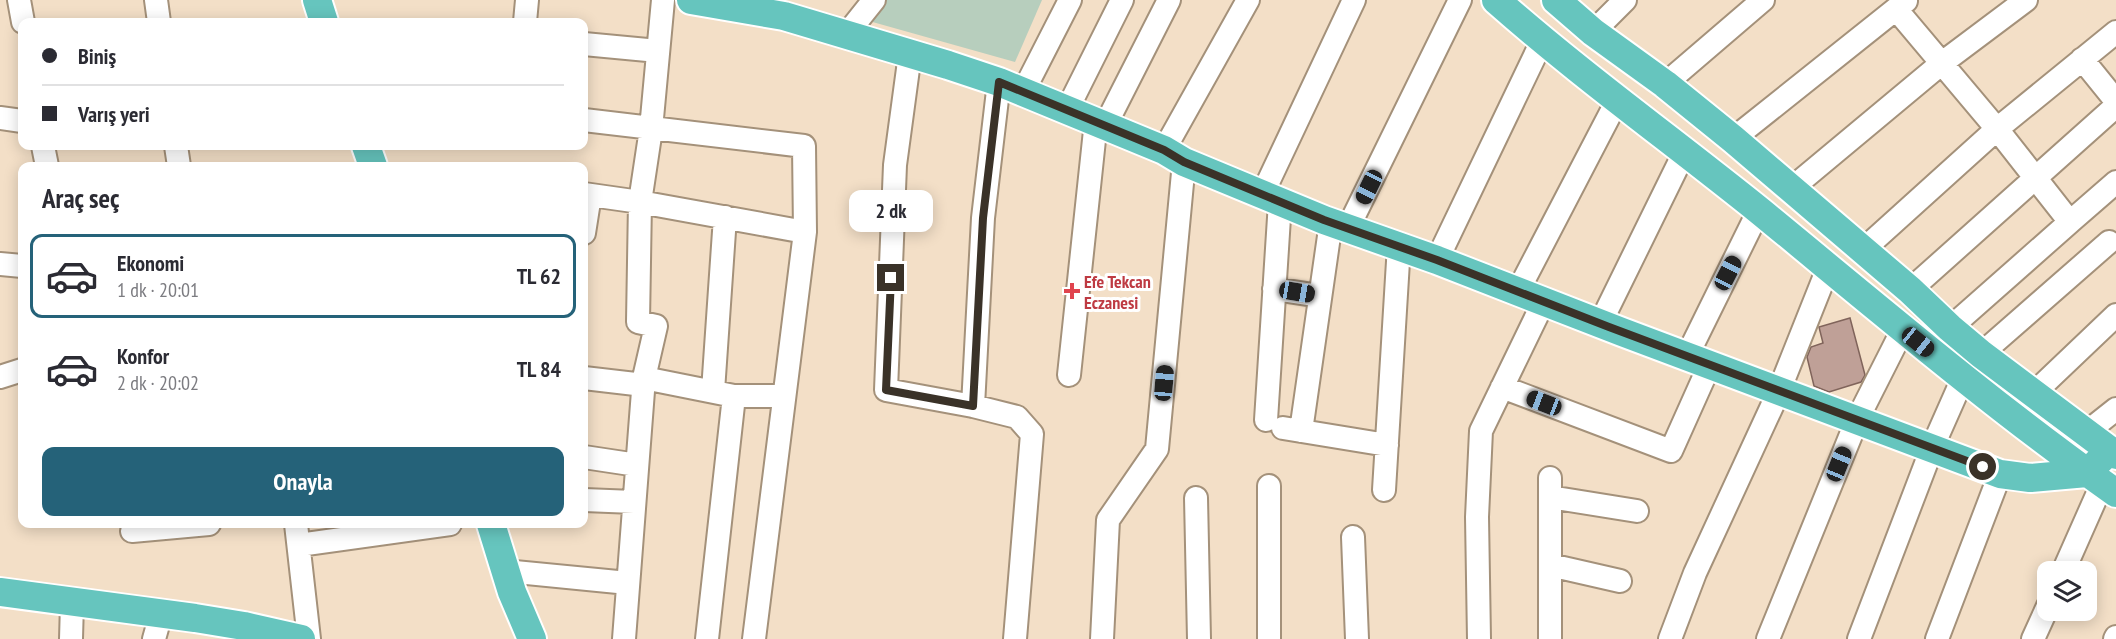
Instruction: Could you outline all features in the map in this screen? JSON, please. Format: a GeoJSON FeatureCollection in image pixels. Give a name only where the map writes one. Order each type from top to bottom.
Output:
{"type":"FeatureCollection","features":[{"type":"Feature","properties":{"kind":"main road"},"geometry":{"type":"LineString","coordinates":[[317,0],[323,18]]}},
{"type":"Feature","properties":{"kind":"main road"},"geometry":{"type":"LineString","coordinates":[[691,0],[773,7],[846,35],[1011,87],[1339,225],[1399,245],[1600,324],[2000,474],[2030,478],[2057,466],[2087,432]]}},
{"type":"Feature","properties":{"kind":"main road"},"geometry":{"type":"LineString","coordinates":[[1496,0],[1542,41],[1759,210],[1963,378],[2057,466],[2102,483],[2113,452],[1981,354],[1792,188],[1665,84],[1593,32],[1556,0]]}},
{"type":"Feature","properties":{"kind":"main road"},"geometry":{"type":"LineString","coordinates":[[491,528],[532,639]]}},
{"type":"Feature","properties":{"kind":"main road"},"geometry":{"type":"LineString","coordinates":[[0,592],[72,603],[158,626],[298,638]]}},
{"type":"Feature","properties":{"kind":"street"},"geometry":{"type":"LineString","coordinates":[[19,0],[21,18]]}},
{"type":"Feature","properties":{"kind":"street"},"geometry":{"type":"LineString","coordinates":[[156,0],[158,18]]}},
{"type":"Feature","properties":{"kind":"street"},"geometry":{"type":"LineString","coordinates":[[525,18],[527,0]]}},
{"type":"Feature","properties":{"kind":"street"},"geometry":{"type":"LineString","coordinates":[[624,639],[644,382],[656,326],[638,322],[640,202],[651,129],[663,0]]}},
{"type":"Feature","properties":{"kind":"street"},"geometry":{"type":"LineString","coordinates":[[846,35],[874,0]]}},
{"type":"Feature","properties":{"kind":"street"},"geometry":{"type":"LineString","coordinates":[[973,406],[983,218],[1011,87],[1070,0]]}},
{"type":"Feature","properties":{"kind":"street"},"geometry":{"type":"LineString","coordinates":[[1067,110],[1122,0]]}},
{"type":"Feature","properties":{"kind":"street"},"geometry":{"type":"LineString","coordinates":[[1070,375],[1101,124],[1169,0]]}},
{"type":"Feature","properties":{"kind":"street"},"geometry":{"type":"LineString","coordinates":[[1102,639],[1108,520],[1157,449],[1174,156],[1248,0]]}},
{"type":"Feature","properties":{"kind":"street"},"geometry":{"type":"LineString","coordinates":[[1283,427],[1271,198],[1354,0]]}},
{"type":"Feature","properties":{"kind":"street"},"geometry":{"type":"LineString","coordinates":[[1283,427],[1339,225],[1460,0]]}},
{"type":"Feature","properties":{"kind":"street"},"geometry":{"type":"LineString","coordinates":[[1593,32],[1625,0]]}},
{"type":"Feature","properties":{"kind":"street"},"geometry":{"type":"LineString","coordinates":[[1665,84],[1763,0]]}},
{"type":"Feature","properties":{"kind":"street"},"geometry":{"type":"LineString","coordinates":[[1792,188],[1942,63],[2026,0]]}},
{"type":"Feature","properties":{"kind":"street"},"geometry":{"type":"LineString","coordinates":[[1733,139],[1901,5],[1942,63],[2070,222]]}},
{"type":"Feature","properties":{"kind":"street"},"geometry":{"type":"LineString","coordinates":[[1863,250],[1997,129],[2116,32]]}},
{"type":"Feature","properties":{"kind":"street"},"geometry":{"type":"LineString","coordinates":[[1437,260],[1542,41]]}},
{"type":"Feature","properties":{"kind":"street"},"geometry":{"type":"LineString","coordinates":[[588,44],[658,51]]}},
{"type":"Feature","properties":{"kind":"street"},"geometry":{"type":"LineString","coordinates":[[910,54],[896,165],[886,390],[973,406],[1017,417],[1032,434],[1015,639]]}},
{"type":"Feature","properties":{"kind":"street"},"geometry":{"type":"LineString","coordinates":[[2082,59],[2116,101]]}},
{"type":"Feature","properties":{"kind":"street"},"geometry":{"type":"LineString","coordinates":[[1479,639],[1478,517],[1481,431],[1502,387],[1531,296],[1618,99]]}},
{"type":"Feature","properties":{"kind":"street"},"geometry":{"type":"LineString","coordinates":[[1910,290],[2116,106]]}},
{"type":"Feature","properties":{"kind":"street"},"geometry":{"type":"LineString","coordinates":[[0,117],[18,120]]}},
{"type":"Feature","properties":{"kind":"street"},"geometry":{"type":"LineString","coordinates":[[588,121],[804,146],[805,232],[754,639]]}},
{"type":"Feature","properties":{"kind":"street"},"geometry":{"type":"LineString","coordinates":[[1600,324],[1684,153]]}},
{"type":"Feature","properties":{"kind":"street"},"geometry":{"type":"LineString","coordinates":[[1950,328],[2116,182]]}},
{"type":"Feature","properties":{"kind":"street"},"geometry":{"type":"LineString","coordinates":[[588,195],[640,202],[805,232]]}},
{"type":"Feature","properties":{"kind":"street"},"geometry":{"type":"LineString","coordinates":[[1502,387],[1671,451],[1699,360],[1759,210]]}},
{"type":"Feature","properties":{"kind":"street"},"geometry":{"type":"LineString","coordinates":[[707,639],[723,393],[725,218]]}},
{"type":"Feature","properties":{"kind":"street"},"geometry":{"type":"LineString","coordinates":[[1981,354],[2109,242]]}},
{"type":"Feature","properties":{"kind":"street"},"geometry":{"type":"LineString","coordinates":[[1384,490],[1399,245]]}},
{"type":"Feature","properties":{"kind":"street"},"geometry":{"type":"LineString","coordinates":[[0,264],[18,266]]}},
{"type":"Feature","properties":{"kind":"street"},"geometry":{"type":"LineString","coordinates":[[1670,639],[1695,573],[1779,391],[1828,268]]}},
{"type":"Feature","properties":{"kind":"street"},"geometry":{"type":"LineString","coordinates":[[1274,289],[1320,296]]}},
{"type":"Feature","properties":{"kind":"street"},"geometry":{"type":"LineString","coordinates":[[2033,393],[2116,315]]}},
{"type":"Feature","properties":{"kind":"street"},"geometry":{"type":"LineString","coordinates":[[1768,639],[1857,420],[1903,329]]}},
{"type":"Feature","properties":{"kind":"street"},"geometry":{"type":"LineString","coordinates":[[0,377],[18,371]]}},
{"type":"Feature","properties":{"kind":"street"},"geometry":{"type":"LineString","coordinates":[[588,378],[644,382],[723,393],[783,396]]}},
{"type":"Feature","properties":{"kind":"street"},"geometry":{"type":"LineString","coordinates":[[1859,639],[1932,447],[1963,378]]}},
{"type":"Feature","properties":{"kind":"street"},"geometry":{"type":"LineString","coordinates":[[2087,432],[2116,409]]}},
{"type":"Feature","properties":{"kind":"street"},"geometry":{"type":"LineString","coordinates":[[1283,427],[1387,445]]}},
{"type":"Feature","properties":{"kind":"street"},"geometry":{"type":"LineString","coordinates":[[588,459],[638,465]]}},
{"type":"Feature","properties":{"kind":"street"},"geometry":{"type":"LineString","coordinates":[[1937,639],[2000,474]]}},
{"type":"Feature","properties":{"kind":"street"},"geometry":{"type":"LineString","coordinates":[[2068,561],[2102,483]]}},
{"type":"Feature","properties":{"kind":"street"},"geometry":{"type":"LineString","coordinates":[[1269,486],[1269,639]]}},
{"type":"Feature","properties":{"kind":"street"},"geometry":{"type":"LineString","coordinates":[[1550,639],[1550,487],[1637,511]]}},
{"type":"Feature","properties":{"kind":"street"},"geometry":{"type":"LineString","coordinates":[[1196,498],[1199,639]]}},
{"type":"Feature","properties":{"kind":"street"},"geometry":{"type":"LineString","coordinates":[[588,500],[634,502]]}},
{"type":"Feature","properties":{"kind":"street"},"geometry":{"type":"LineString","coordinates":[[132,531],[165,528]]}},
{"type":"Feature","properties":{"kind":"street"},"geometry":{"type":"LineString","coordinates":[[298,638],[297,534],[389,528]]}},
{"type":"Feature","properties":{"kind":"street"},"geometry":{"type":"LineString","coordinates":[[1353,537],[1357,639]]}},
{"type":"Feature","properties":{"kind":"street"},"geometry":{"type":"LineString","coordinates":[[1550,565],[1620,581]]}},
{"type":"Feature","properties":{"kind":"street"},"geometry":{"type":"LineString","coordinates":[[506,571],[628,583]]}},
{"type":"Feature","properties":{"kind":"street"},"geometry":{"type":"LineString","coordinates":[[71,639],[72,603]]}},
{"type":"Feature","properties":{"kind":"street"},"geometry":{"type":"LineString","coordinates":[[2033,639],[2041,621]]}},
{"type":"Feature","properties":{"kind":"green space"},"geometry":{"type":"Polygon","coordinates":[[[886,0],[1042,0],[1015,62],[869,21],[886,0]]]}},
{"type":"Feature","properties":{"kind":"building"},"geometry":{"type":"Polygon","coordinates":[[[1850,318],[1865,375],[1861,382],[1829,392],[1814,386],[1807,357],[1811,347],[1823,343],[1819,327],[1850,318]]]}},
{"type":"Feature","properties":{"kind":"place","name":"Efe Tekcan Eczanesi"},"geometry":{"type":"Point","coordinates":[1072,291]}},
{"type":"Feature","properties":{"kind":"route"},"geometry":{"type":"LineString","coordinates":[[891,278],[886,390],[973,406],[983,218],[999,82],[1164,150],[1184,162],[1324,220],[1399,245],[1609,327],[1983,467]]}}]}
